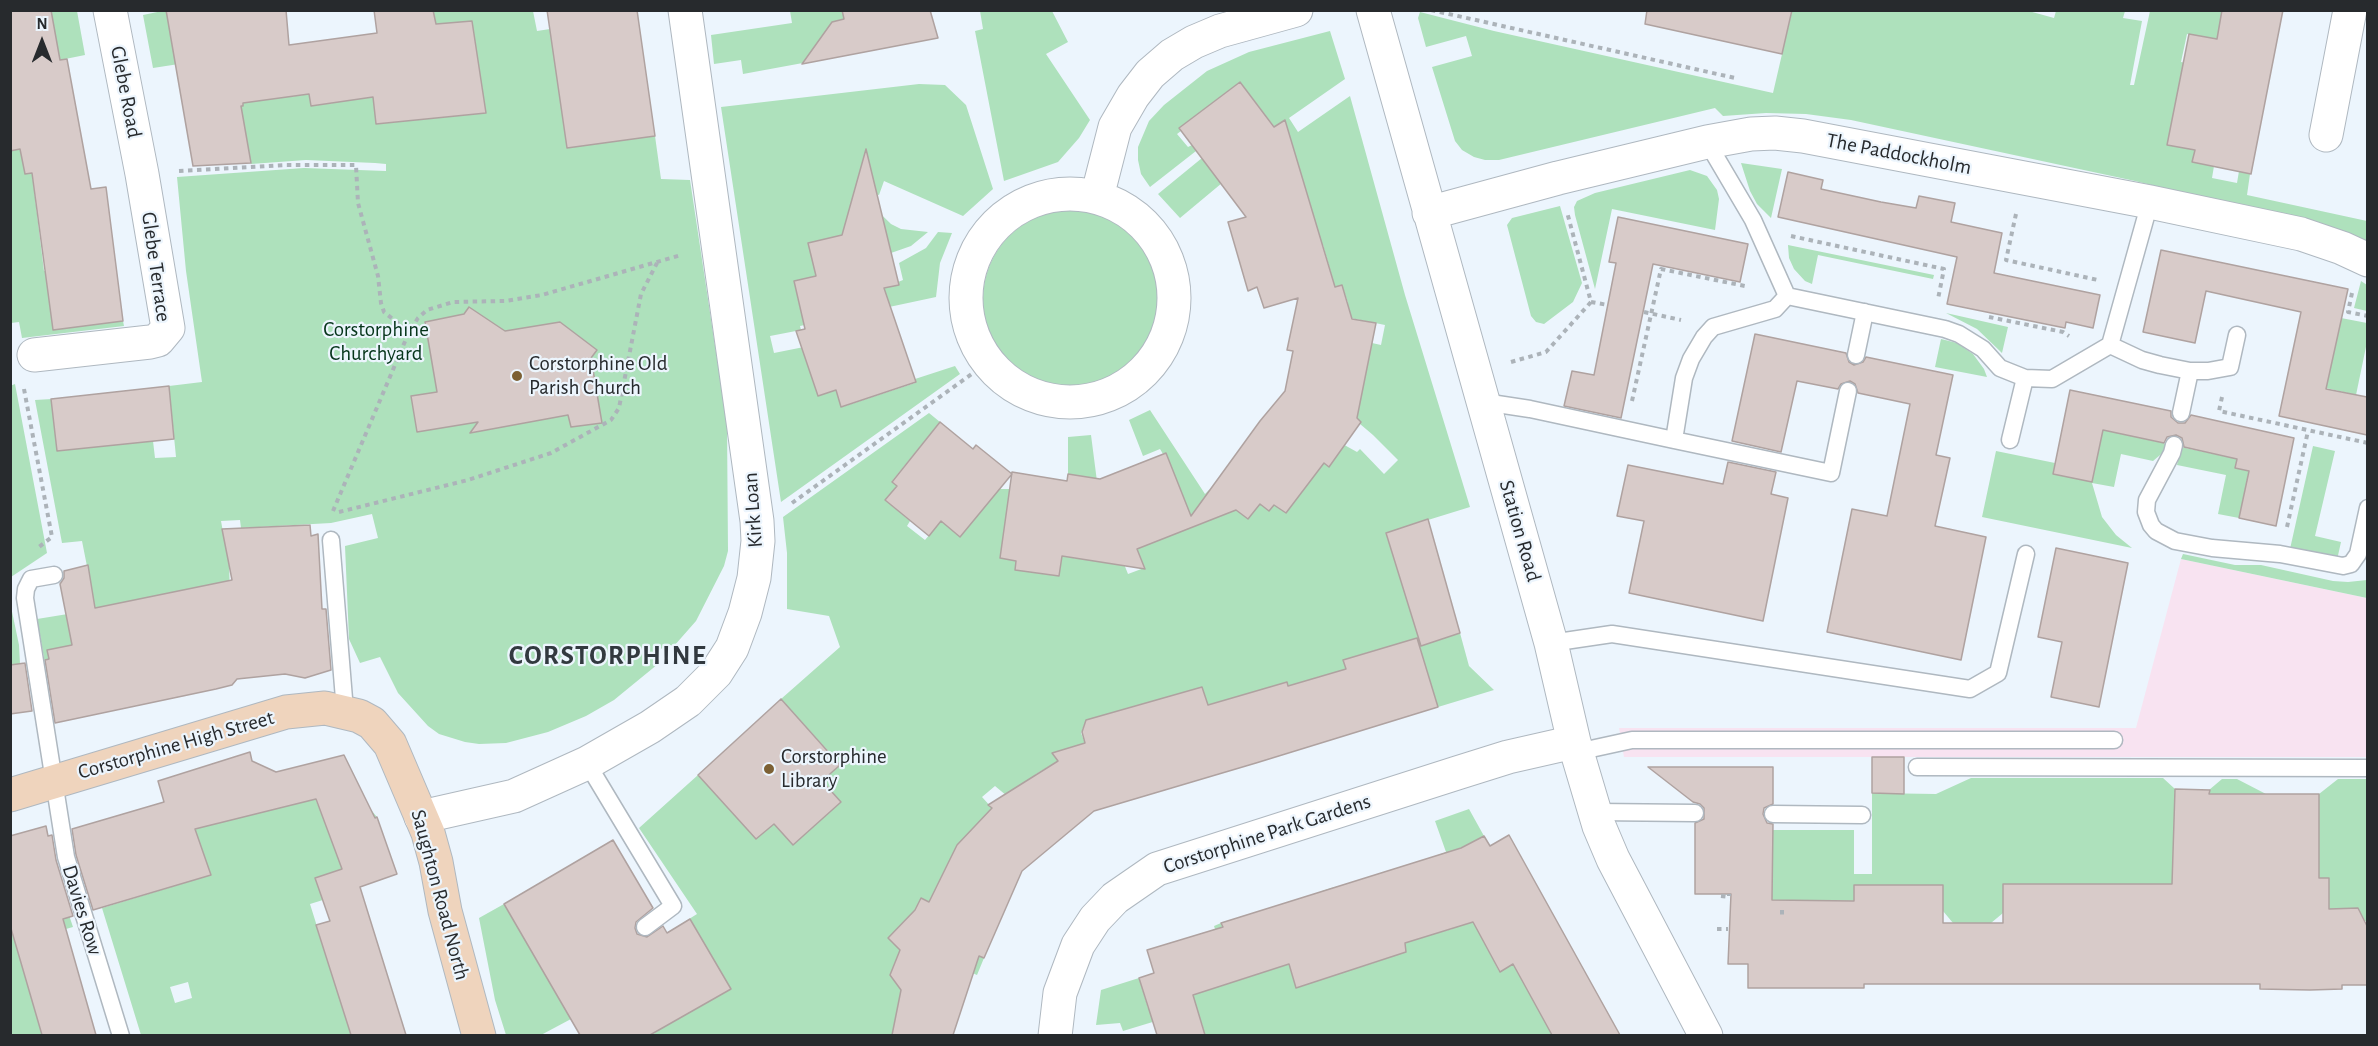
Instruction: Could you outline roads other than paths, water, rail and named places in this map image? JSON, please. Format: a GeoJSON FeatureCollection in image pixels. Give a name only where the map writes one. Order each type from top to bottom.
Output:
{"type":"FeatureCollection","features":[{"type":"Feature","properties":{"kind":"street","name":"Glebe Road"},"geometry":{"type":"LineString","coordinates":[[110,10],[142,174]]}},
{"type":"Feature","properties":{"kind":"street","name":"Kirk Loan"},"geometry":{"type":"LineString","coordinates":[[421,817],[514,796],[587,763],[650,727],[688,700],[716,673],[732,648],[754,578],[758,541],[757,521],[720,244],[685,10]]}},
{"type":"Feature","properties":{"kind":"street"},"geometry":{"type":"LineString","coordinates":[[1096,197],[1115,127],[1132,96],[1150,74],[1172,55],[1194,42],[1221,31],[1296,10]]}},
{"type":"Feature","properties":{"kind":"street","name":"Station Road"},"geometry":{"type":"LineString","coordinates":[[1373,10],[1551,643],[1576,747],[1595,812],[1613,859],[1706,1035]]}},
{"type":"Feature","properties":{"kind":"street"},"geometry":{"type":"LineString","coordinates":[[2326,135],[2350,10]]}},
{"type":"Feature","properties":{"kind":"street","name":"The Paddockholm"},"geometry":{"type":"LineString","coordinates":[[1429,213],[1558,178],[1707,142],[1751,134],[1803,136],[2150,202],[2301,234],[2342,248],[2367,260]]}},
{"type":"Feature","properties":{"kind":"street","name":"Glebe Terrace"},"geometry":{"type":"LineString","coordinates":[[34,355],[150,342],[164,334],[168,322],[142,174]]}},
{"type":"Feature","properties":{"kind":"street"},"geometry":{"type":"LineString","coordinates":[[1068,194],[1096,197],[1125,209],[1148,228],[1165,254],[1174,283],[1174,314],[1165,343],[1148,368],[1125,387],[1097,399],[1066,403],[1036,398],[1009,384],[987,363],[973,338],[966,310],[967,281],[976,254],[992,229],[1013,211],[1039,199],[1068,194]]}},
{"type":"Feature","properties":{"kind":"street","name":"Corstorphine High Street"},"geometry":{"type":"LineString","coordinates":[[10,795],[286,712],[325,708],[345,711]]}},
{"type":"Feature","properties":{"kind":"street","name":"Saughton Road North"},"geometry":{"type":"LineString","coordinates":[[345,711],[372,723],[390,744],[421,817],[436,862],[444,911],[479,1035]]}},
{"type":"Feature","properties":{"kind":"street","name":"Corstorphine Park Gardens"},"geometry":{"type":"LineString","coordinates":[[1055,1035],[1060,993],[1078,945],[1095,919],[1115,898],[1157,869],[1508,757],[1576,747]]}},
{"type":"Feature","properties":{"kind":"lane"},"geometry":{"type":"LineString","coordinates":[[1707,142],[1758,229],[1787,296]]}},
{"type":"Feature","properties":{"kind":"lane"},"geometry":{"type":"LineString","coordinates":[[1787,296],[1926,324],[1959,334],[1992,357],[2000,368],[2025,378],[2052,379],[2110,345],[2150,202]]}},
{"type":"Feature","properties":{"kind":"lane"},"geometry":{"type":"LineString","coordinates":[[1674,440],[1684,378],[1691,359],[1704,337],[1713,327],[1774,309],[1787,296]]}},
{"type":"Feature","properties":{"kind":"lane"},"geometry":{"type":"LineString","coordinates":[[1856,355],[1866,312]]}},
{"type":"Feature","properties":{"kind":"lane"},"geometry":{"type":"LineString","coordinates":[[2110,345],[2142,360],[2190,371],[2208,371],[2230,367],[2237,335]]}},
{"type":"Feature","properties":{"kind":"lane"},"geometry":{"type":"LineString","coordinates":[[2181,413],[2190,371]]}},
{"type":"Feature","properties":{"kind":"lane"},"geometry":{"type":"LineString","coordinates":[[2010,440],[2025,378]]}},
{"type":"Feature","properties":{"kind":"lane"},"geometry":{"type":"LineString","coordinates":[[1480,387],[1530,409],[1831,473],[1848,391]]}},
{"type":"Feature","properties":{"kind":"lane"},"geometry":{"type":"LineString","coordinates":[[2174,445],[2147,500],[2147,516],[2156,531],[2175,541],[2194,546],[2280,554],[2333,566],[2343,566],[2350,564],[2358,554],[2367,508]]}},
{"type":"Feature","properties":{"kind":"lane"},"geometry":{"type":"LineString","coordinates":[[331,540],[345,711]]}},
{"type":"Feature","properties":{"kind":"lane"},"geometry":{"type":"LineString","coordinates":[[1551,643],[1612,634],[1970,689],[1998,673],[2026,554]]}},
{"type":"Feature","properties":{"kind":"lane","name":"Davies Row"},"geometry":{"type":"LineString","coordinates":[[54,575],[32,579],[25,593],[63,839],[72,881],[121,1035]]}},
{"type":"Feature","properties":{"kind":"lane"},"geometry":{"type":"LineString","coordinates":[[1576,747],[1632,740],[2115,740]]}},
{"type":"Feature","properties":{"kind":"lane"},"geometry":{"type":"LineString","coordinates":[[587,763],[673,906],[645,927]]}},
{"type":"Feature","properties":{"kind":"lane"},"geometry":{"type":"LineString","coordinates":[[1917,767],[2367,768]]}},
{"type":"Feature","properties":{"kind":"lane"},"geometry":{"type":"LineString","coordinates":[[1595,812],[1695,813]]}},
{"type":"Feature","properties":{"kind":"lane"},"geometry":{"type":"LineString","coordinates":[[1773,814],[1862,815]]}},
{"type":"Feature","properties":{"kind":"place","name":"Corstorphine Old Parish Church"},"geometry":{"type":"Point","coordinates":[517,376]}},
{"type":"Feature","properties":{"kind":"place","name":"Corstorphine Library"},"geometry":{"type":"Point","coordinates":[769,769]}},
{"type":"Feature","properties":{"kind":"district","name":"CORSTORPHINE"},"geometry":{"type":"Point","coordinates":[608,656]}},
{"type":"Feature","properties":{"kind":"park label","name":"Corstorphine Churchyard"},"geometry":{"type":"Point","coordinates":[376,342]}}]}
